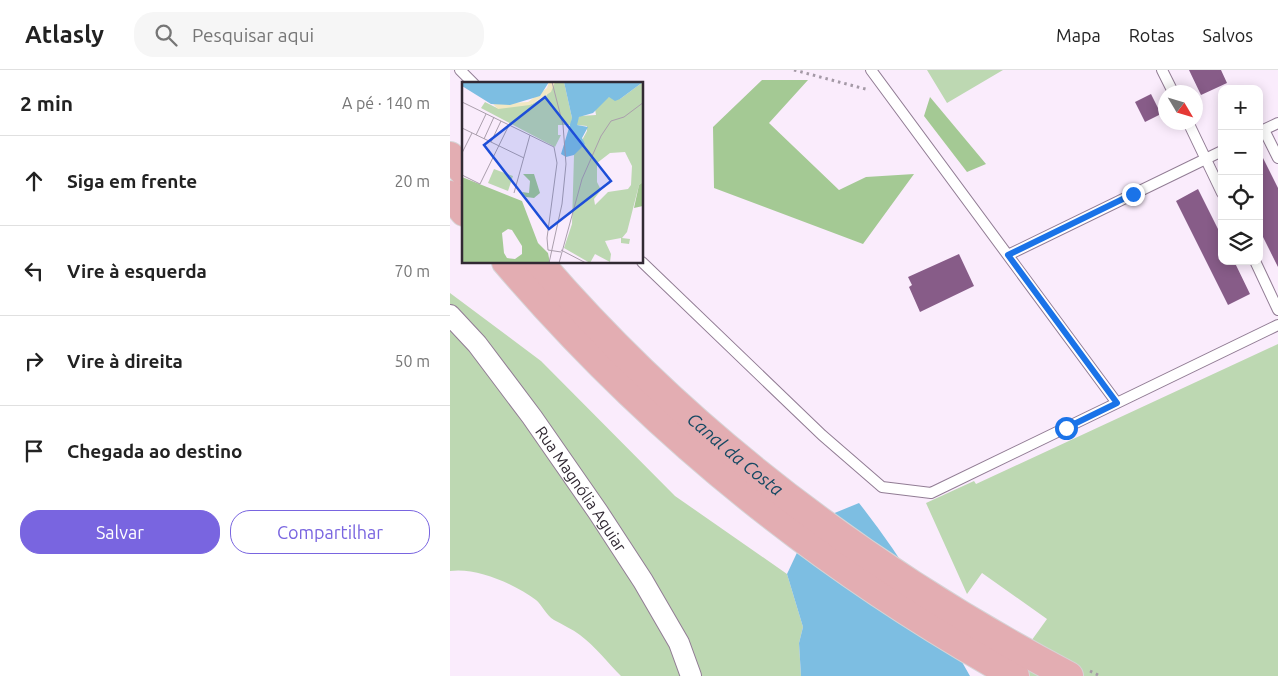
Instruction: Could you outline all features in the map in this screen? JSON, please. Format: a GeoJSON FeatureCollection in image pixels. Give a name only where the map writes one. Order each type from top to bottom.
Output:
{"type":"FeatureCollection","features":[{"type":"Feature","properties":{"kind":"main road"},"geometry":{"type":"LineString","coordinates":[[450,156],[462,170]]}},
{"type":"Feature","properties":{"kind":"main road"},"geometry":{"type":"LineString","coordinates":[[450,196],[462,210]]}},
{"type":"Feature","properties":{"kind":"main road"},"geometry":{"type":"LineString","coordinates":[[508,264],[562,325],[629,394],[713,469],[837,565],[954,641],[1015,676]]}},
{"type":"Feature","properties":{"kind":"main road"},"geometry":{"type":"LineString","coordinates":[[541,264],[616,345],[653,381],[770,483],[852,544],[924,592],[990,633],[1069,676]]}},
{"type":"Feature","properties":{"kind":"street","name":"Rua Magnólia Aguiar"},"geometry":{"type":"LineString","coordinates":[[450,315],[477,344],[532,417],[598,512],[679,643],[691,676]]}},
{"type":"Feature","properties":{"kind":"lane"},"geometry":{"type":"LineString","coordinates":[[460,70],[472,82]]}},
{"type":"Feature","properties":{"kind":"lane"},"geometry":{"type":"LineString","coordinates":[[872,70],[1117,403]]}},
{"type":"Feature","properties":{"kind":"lane"},"geometry":{"type":"LineString","coordinates":[[1162,70],[1170,85]]}},
{"type":"Feature","properties":{"kind":"lane"},"geometry":{"type":"LineString","coordinates":[[1263,130],[1278,123]]}},
{"type":"Feature","properties":{"kind":"lane"},"geometry":{"type":"LineString","coordinates":[[1192,130],[1218,185]]}},
{"type":"Feature","properties":{"kind":"lane"},"geometry":{"type":"LineString","coordinates":[[1263,133],[1278,158]]}},
{"type":"Feature","properties":{"kind":"lane"},"geometry":{"type":"LineString","coordinates":[[1008,255],[1218,152]]}},
{"type":"Feature","properties":{"kind":"lane"},"geometry":{"type":"LineString","coordinates":[[644,264],[822,434],[882,486],[931,493],[1278,325]]}},
{"type":"Feature","properties":{"kind":"lane"},"geometry":{"type":"LineString","coordinates":[[1257,265],[1278,310]]}},
{"type":"Feature","properties":{"kind":"path"},"geometry":{"type":"LineString","coordinates":[[794,70],[890,96]]}},
{"type":"Feature","properties":{"kind":"green space"},"geometry":{"type":"Polygon","coordinates":[[[927,70],[1003,70],[947,103],[927,70]]]}},
{"type":"Feature","properties":{"kind":"green space"},"geometry":{"type":"Polygon","coordinates":[[[762,80],[808,80],[769,123],[839,190],[866,177],[914,174],[863,244],[714,188],[713,127],[762,80]]]}},
{"type":"Feature","properties":{"kind":"green space"},"geometry":{"type":"Polygon","coordinates":[[[930,97],[986,164],[967,172],[924,116],[930,97]]]}},
{"type":"Feature","properties":{"kind":"green space"},"geometry":{"type":"Polygon","coordinates":[[[450,293],[541,361],[675,496],[787,574],[803,627],[799,643],[801,676],[621,676],[586,639],[551,618],[536,600],[527,594],[483,574],[460,570],[450,571],[450,293]]]}},
{"type":"Feature","properties":{"kind":"green space"},"geometry":{"type":"Polygon","coordinates":[[[1278,344],[1278,676],[1006,676],[1047,619],[982,573],[967,594],[926,503],[974,481],[976,484],[1278,344]]]}},
{"type":"Feature","properties":{"kind":"water"},"geometry":{"type":"Polygon","coordinates":[[[859,503],[904,566],[970,676],[801,676],[799,643],[803,627],[787,574],[802,542],[815,521],[859,503]]]}},
{"type":"Feature","properties":{"kind":"building"},"geometry":{"type":"Polygon","coordinates":[[[1189,70],[1221,70],[1227,83],[1218,85],[1218,87],[1203,94],[1203,85],[1196,85],[1189,70]]]}},
{"type":"Feature","properties":{"kind":"building"},"geometry":{"type":"Polygon","coordinates":[[[1151,94],[1158,108],[1158,116],[1145,122],[1135,102],[1151,94]]]}},
{"type":"Feature","properties":{"kind":"building"},"geometry":{"type":"Polygon","coordinates":[[[1263,158],[1278,188],[1278,267],[1263,237],[1263,158]]]}},
{"type":"Feature","properties":{"kind":"building"},"geometry":{"type":"Polygon","coordinates":[[[1198,189],[1218,229],[1218,265],[1236,265],[1250,294],[1228,305],[1176,201],[1198,189]]]}},
{"type":"Feature","properties":{"kind":"building"},"geometry":{"type":"Polygon","coordinates":[[[959,254],[974,286],[920,312],[909,287],[912,285],[908,277],[959,254]]]}},
{"type":"Feature","properties":{"kind":"route"},"geometry":{"type":"LineString","coordinates":[[1066,428],[1117,403],[1008,255],[1133,194]]}},
{"type":"Feature","properties":{"kind":"water label","name":"Canal da Costa"},"geometry":{"type":"Point","coordinates":[737,452]}}]}
